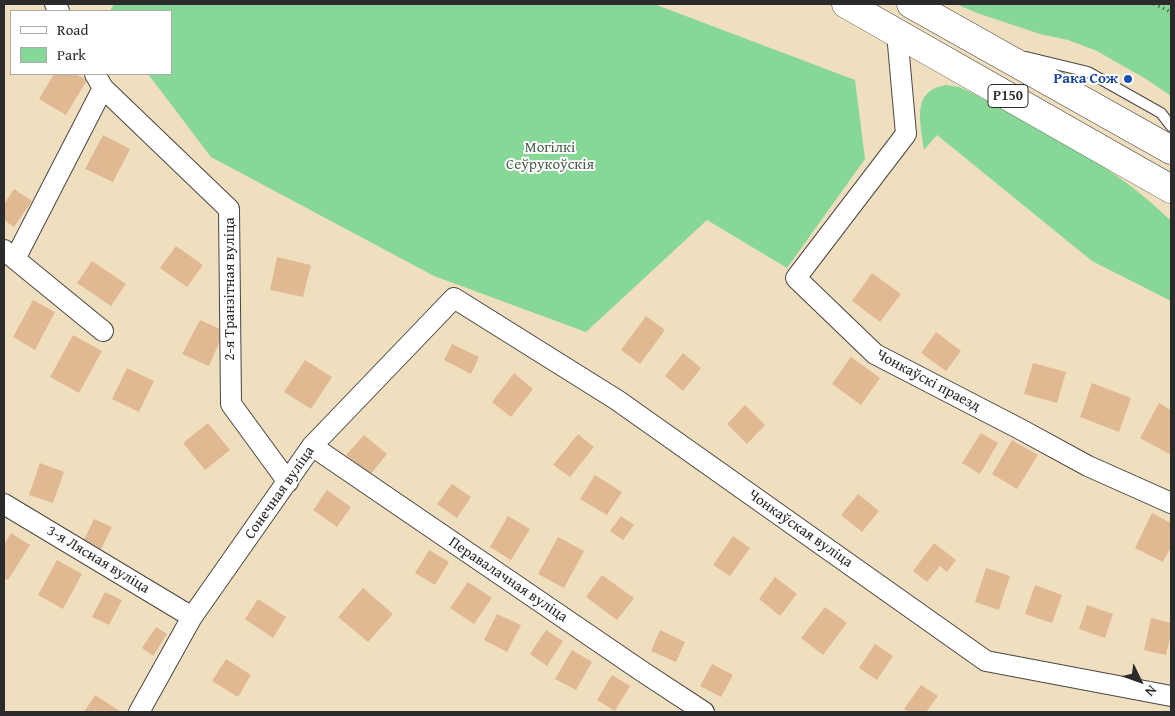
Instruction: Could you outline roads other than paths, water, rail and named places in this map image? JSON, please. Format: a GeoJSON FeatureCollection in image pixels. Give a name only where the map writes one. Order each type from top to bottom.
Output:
{"type":"FeatureCollection","features":[{"type":"Feature","properties":{"kind":"main road","name":"Р150"},"geometry":{"type":"LineString","coordinates":[[846,4],[1171,189]]}},
{"type":"Feature","properties":{"kind":"main road","name":"Р150"},"geometry":{"type":"LineString","coordinates":[[911,4],[1171,150]]}},
{"type":"Feature","properties":{"kind":"street","name":"Чонкаўскі праезд"},"geometry":{"type":"LineString","coordinates":[[897,34],[906,134],[796,278],[875,354],[1088,466],[1171,503]]}},
{"type":"Feature","properties":{"kind":"street"},"geometry":{"type":"LineString","coordinates":[[99,81],[10,254],[103,331]]}},
{"type":"Feature","properties":{"kind":"street","name":"2-я Транзітная вуліца"},"geometry":{"type":"LineString","coordinates":[[99,81],[229,209],[231,404],[288,482]]}},
{"type":"Feature","properties":{"kind":"street","name":"Сонечная вуліца"},"geometry":{"type":"LineString","coordinates":[[139,712],[192,617],[312,446],[454,298]]}},
{"type":"Feature","properties":{"kind":"street","name":"Чонкаўская вуліца"},"geometry":{"type":"LineString","coordinates":[[454,298],[617,400],[986,661],[1171,696]]}},
{"type":"Feature","properties":{"kind":"street","name":"Перавалачная вуліца"},"geometry":{"type":"LineString","coordinates":[[312,446],[704,712]]}},
{"type":"Feature","properties":{"kind":"street","name":"3-я Лясная вуліца"},"geometry":{"type":"LineString","coordinates":[[4,504],[192,617]]}},
{"type":"Feature","properties":{"kind":"lane"},"geometry":{"type":"LineString","coordinates":[[988,48],[1088,72],[1162,113],[1171,126]]}},
{"type":"Feature","properties":{"kind":"place","name":"Рака Сож"},"geometry":{"type":"Point","coordinates":[1128,79]}},
{"type":"Feature","properties":{"kind":"park label","name":"Могілкі Сеўрукоўскія"},"geometry":{"type":"Point","coordinates":[550,156]}}]}
